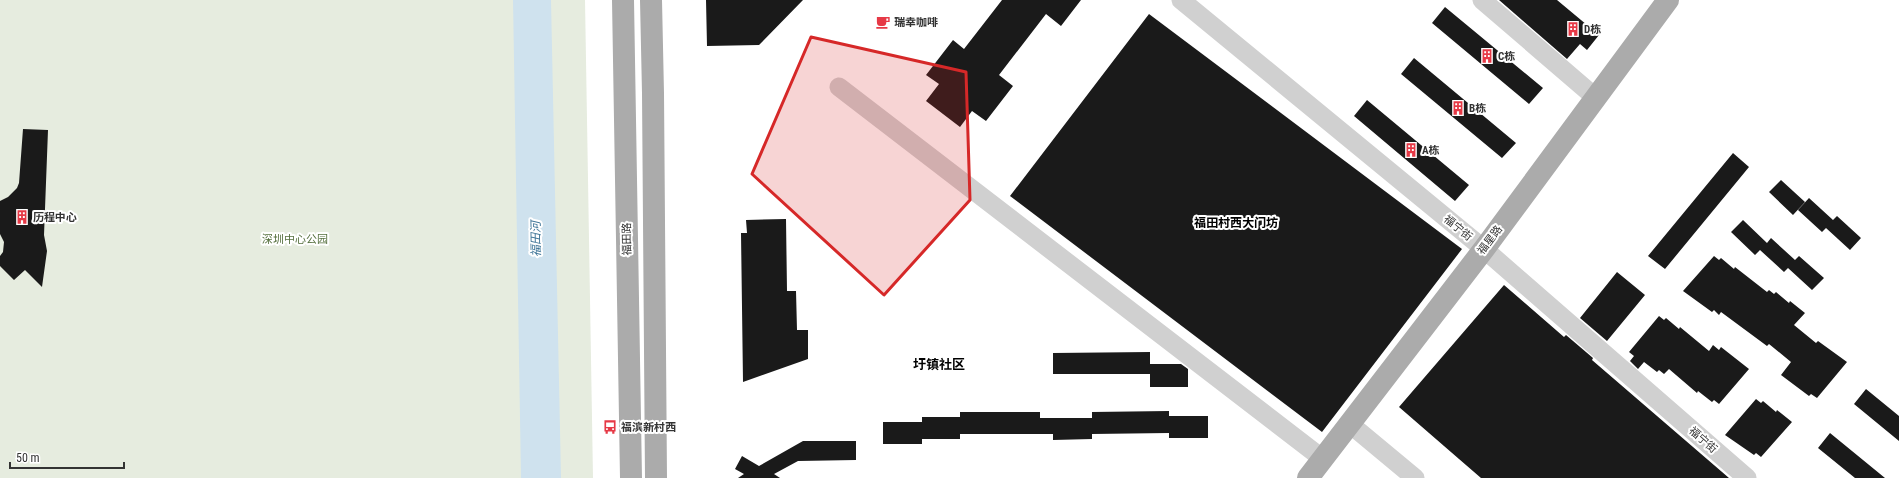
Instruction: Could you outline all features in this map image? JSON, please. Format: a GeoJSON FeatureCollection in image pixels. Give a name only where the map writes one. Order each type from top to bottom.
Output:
{"type":"FeatureCollection","features":[{"type":"Feature","properties":{"kind":"main road","name":"福田路"},"geometry":{"type":"LineString","coordinates":[[623,0],[631,478]]}},
{"type":"Feature","properties":{"kind":"main road"},"geometry":{"type":"LineString","coordinates":[[651,0],[656,478]]}},
{"type":"Feature","properties":{"kind":"main road","name":"福星路"},"geometry":{"type":"LineString","coordinates":[[1308,478],[1484,249],[1668,0]]}},
{"type":"Feature","properties":{"kind":"street","name":"福宁街"},"geometry":{"type":"LineString","coordinates":[[1181,0],[1484,249],[1747,478]]}},
{"type":"Feature","properties":{"kind":"street"},"geometry":{"type":"LineString","coordinates":[[1482,0],[1596,98]]}},
{"type":"Feature","properties":{"kind":"street"},"geometry":{"type":"LineString","coordinates":[[839,87],[1323,460]]}},
{"type":"Feature","properties":{"kind":"street"},"geometry":{"type":"LineString","coordinates":[[1350,424],[1415,478]]}},
{"type":"Feature","properties":{"kind":"highlighted area"},"geometry":{"type":"Polygon","coordinates":[[[811,37],[966,72],[970,200],[884,295],[752,174],[811,37]]]}},
{"type":"Feature","properties":{"kind":"green space","name":"深圳中心公园"},"geometry":{"type":"Polygon","coordinates":[[[0,0],[585,0],[593,478],[0,478],[0,0]]]}},
{"type":"Feature","properties":{"kind":"water","name":"福田河"},"geometry":{"type":"Polygon","coordinates":[[[513,0],[551,0],[561,478],[521,478],[513,0]]]}},
{"type":"Feature","properties":{"kind":"building"},"geometry":{"type":"Polygon","coordinates":[[[706,0],[803,0],[759,45],[707,46],[706,0]]]}},
{"type":"Feature","properties":{"kind":"building"},"geometry":{"type":"Polygon","coordinates":[[[1002,0],[1081,0],[1061,26],[1046,14],[999,75],[1013,86],[986,121],[972,111],[960,127],[926,101],[939,84],[926,75],[953,40],[964,49],[1002,0]]]}},
{"type":"Feature","properties":{"kind":"building","name":"D栋"},"geometry":{"type":"Polygon","coordinates":[[[1499,0],[1557,0],[1599,35],[1587,50],[1580,44],[1567,59],[1499,0]]]}},
{"type":"Feature","properties":{"kind":"building","name":"C栋"},"geometry":{"type":"Polygon","coordinates":[[[1445,7],[1543,88],[1529,104],[1432,23],[1445,7]]]}},
{"type":"Feature","properties":{"kind":"building"},"geometry":{"type":"Polygon","coordinates":[[[1149,14],[1462,249],[1322,432],[1010,196],[1149,14]]]}},
{"type":"Feature","properties":{"kind":"building","name":"B栋"},"geometry":{"type":"Polygon","coordinates":[[[1414,58],[1516,143],[1502,158],[1401,74],[1414,58]]]}},
{"type":"Feature","properties":{"kind":"building","name":"A栋"},"geometry":{"type":"Polygon","coordinates":[[[1367,100],[1469,185],[1455,201],[1354,116],[1367,100]]]}},
{"type":"Feature","properties":{"kind":"building","name":"历程中心"},"geometry":{"type":"Polygon","coordinates":[[[23,129],[48,130],[44,235],[47,251],[42,287],[25,270],[14,280],[0,266],[0,256],[3,252],[4,242],[0,234],[0,201],[8,197],[17,188],[19,183],[23,129]]]}},
{"type":"Feature","properties":{"kind":"building"},"geometry":{"type":"Polygon","coordinates":[[[1733,153],[1749,167],[1665,269],[1648,256],[1733,153]]]}},
{"type":"Feature","properties":{"kind":"building"},"geometry":{"type":"Polygon","coordinates":[[[1781,180],[1805,202],[1793,215],[1769,192],[1781,180]]]}},
{"type":"Feature","properties":{"kind":"building"},"geometry":{"type":"Polygon","coordinates":[[[1809,198],[1833,220],[1837,216],[1861,238],[1850,250],[1826,228],[1822,232],[1798,210],[1809,198]]]}},
{"type":"Feature","properties":{"kind":"building"},"geometry":{"type":"Polygon","coordinates":[[[786,219],[787,291],[796,291],[797,330],[808,330],[808,359],[743,382],[741,233],[747,233],[746,220],[786,219]]]}},
{"type":"Feature","properties":{"kind":"building"},"geometry":{"type":"Polygon","coordinates":[[[1743,220],[1767,243],[1771,238],[1795,260],[1799,256],[1824,278],[1812,290],[1788,268],[1784,272],[1760,250],[1755,255],[1731,232],[1743,220]]]}},
{"type":"Feature","properties":{"kind":"building"},"geometry":{"type":"Polygon","coordinates":[[[1714,256],[1719,260],[1721,258],[1734,269],[1735,267],[1767,292],[1769,290],[1774,294],[1776,292],[1789,303],[1790,301],[1805,313],[1794,325],[1816,343],[1818,341],[1847,362],[1817,398],[1811,394],[1809,396],[1781,375],[1791,362],[1769,344],[1767,346],[1721,312],[1719,315],[1714,310],[1712,312],[1683,291],[1714,256]]]}},
{"type":"Feature","properties":{"kind":"building"},"geometry":{"type":"Polygon","coordinates":[[[1617,272],[1645,295],[1607,341],[1580,318],[1617,272]]]}},
{"type":"Feature","properties":{"kind":"building"},"geometry":{"type":"Polygon","coordinates":[[[1504,285],[1564,337],[1566,335],[1593,358],[1592,360],[1729,478],[1481,478],[1399,407],[1504,285]]]}},
{"type":"Feature","properties":{"kind":"building"},"geometry":{"type":"Polygon","coordinates":[[[1659,316],[1664,320],[1666,318],[1679,329],[1680,327],[1709,351],[1713,345],[1719,350],[1721,347],[1749,369],[1719,404],[1714,400],[1712,402],[1698,391],[1697,393],[1669,369],[1664,374],[1659,370],[1657,372],[1644,362],[1638,369],[1630,361],[1634,356],[1629,352],[1659,316]]]}},
{"type":"Feature","properties":{"kind":"building"},"geometry":{"type":"Polygon","coordinates":[[[1150,352],[1150,364],[1181,364],[1188,369],[1188,387],[1150,387],[1150,374],[1053,374],[1053,353],[1150,352]]]}},
{"type":"Feature","properties":{"kind":"building"},"geometry":{"type":"Polygon","coordinates":[[[1866,389],[1899,416],[1899,441],[1854,404],[1866,389]]]}},
{"type":"Feature","properties":{"kind":"building"},"geometry":{"type":"Polygon","coordinates":[[[1756,399],[1761,403],[1763,401],[1776,412],[1777,410],[1792,422],[1761,457],[1756,453],[1754,455],[1725,435],[1756,399]]]}},
{"type":"Feature","properties":{"kind":"building"},"geometry":{"type":"Polygon","coordinates":[[[1169,411],[1169,416],[1208,416],[1208,438],[1169,438],[1169,433],[1092,434],[1092,439],[1053,440],[1053,434],[960,434],[960,439],[922,439],[922,444],[883,444],[883,422],[922,422],[922,417],[960,417],[960,412],[1040,412],[1040,418],[1092,418],[1092,412],[1169,411]]]}},
{"type":"Feature","properties":{"kind":"building"},"geometry":{"type":"Polygon","coordinates":[[[1830,433],[1885,478],[1855,478],[1818,448],[1830,433]]]}},
{"type":"Feature","properties":{"kind":"building"},"geometry":{"type":"Polygon","coordinates":[[[803,441],[856,441],[856,460],[798,461],[774,474],[780,478],[738,478],[744,474],[735,469],[742,456],[759,466],[803,441]]]}},
{"type":"Feature","properties":{"kind":"place","name":"瑞幸咖啡"},"geometry":{"type":"Point","coordinates":[883,22]}},
{"type":"Feature","properties":{"kind":"place","name":"D栋"},"geometry":{"type":"Point","coordinates":[1573,29]}},
{"type":"Feature","properties":{"kind":"place","name":"C栋"},"geometry":{"type":"Point","coordinates":[1487,56]}},
{"type":"Feature","properties":{"kind":"place","name":"B栋"},"geometry":{"type":"Point","coordinates":[1458,108]}},
{"type":"Feature","properties":{"kind":"place","name":"A栋"},"geometry":{"type":"Point","coordinates":[1411,150]}},
{"type":"Feature","properties":{"kind":"place","name":"历程中心"},"geometry":{"type":"Point","coordinates":[22,217]}},
{"type":"Feature","properties":{"kind":"place","name":"福滨新村西"},"geometry":{"type":"Point","coordinates":[610,427]}},
{"type":"Feature","properties":{"kind":"district","name":"福田村西大门坊"},"geometry":{"type":"Point","coordinates":[1236,223]}},
{"type":"Feature","properties":{"kind":"district","name":"圩镇社区"},"geometry":{"type":"Point","coordinates":[939,364]}}]}
